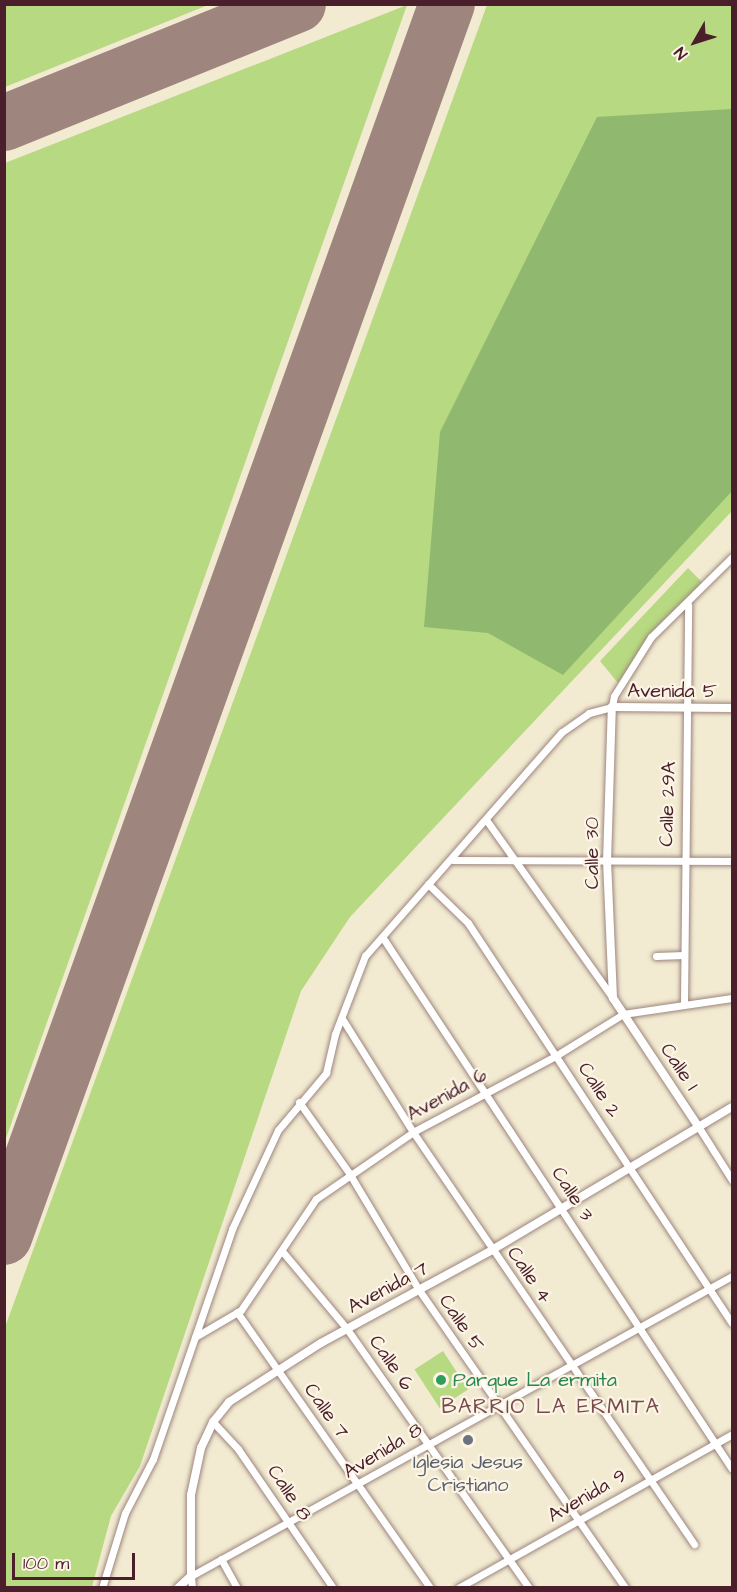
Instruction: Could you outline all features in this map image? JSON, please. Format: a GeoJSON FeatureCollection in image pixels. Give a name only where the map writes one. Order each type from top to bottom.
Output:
{"type":"FeatureCollection","features":[{"type":"Feature","properties":{"kind":"street"},"geometry":{"type":"LineString","coordinates":[[102,1587],[124,1513],[153,1459],[232,1229],[260,1165],[299,1102],[326,1073],[335,1034],[343,1020],[364,956],[383,938],[428,884],[453,860],[562,732],[589,713],[612,707],[614,696],[651,637],[687,605],[732,557]]}},
{"type":"Feature","properties":{"kind":"street","name":"Calle 29A"},"geometry":{"type":"LineString","coordinates":[[684,1004],[682,860],[687,707],[687,605]]}},
{"type":"Feature","properties":{"kind":"street","name":"Avenida 5"},"geometry":{"type":"LineString","coordinates":[[612,707],[732,708]]}},
{"type":"Feature","properties":{"kind":"street","name":"Calle 30"},"geometry":{"type":"LineString","coordinates":[[612,707],[607,862],[613,998]]}},
{"type":"Feature","properties":{"kind":"street","name":"Calle 1"},"geometry":{"type":"LineString","coordinates":[[487,821],[518,860],[613,998],[732,1180]]}},
{"type":"Feature","properties":{"kind":"street"},"geometry":{"type":"LineString","coordinates":[[453,860],[732,861]]}},
{"type":"Feature","properties":{"kind":"street","name":"Calle 2"},"geometry":{"type":"LineString","coordinates":[[428,884],[468,923],[732,1323]]}},
{"type":"Feature","properties":{"kind":"street","name":"Calle 3"},"geometry":{"type":"LineString","coordinates":[[383,938],[641,1327],[732,1469]]}},
{"type":"Feature","properties":{"kind":"street"},"geometry":{"type":"LineString","coordinates":[[656,956],[684,955]]}},
{"type":"Feature","properties":{"kind":"street"},"geometry":{"type":"LineString","coordinates":[[596,974],[612,969]]}},
{"type":"Feature","properties":{"kind":"street","name":"Avenida 6"},"geometry":{"type":"LineString","coordinates":[[237,1312],[282,1251],[316,1199],[349,1173],[413,1132],[557,1055],[623,1014],[732,998]]}},
{"type":"Feature","properties":{"kind":"street","name":"Calle 4"},"geometry":{"type":"LineString","coordinates":[[343,1020],[413,1132],[492,1250],[694,1544]]}},
{"type":"Feature","properties":{"kind":"street","name":"Calle 5"},"geometry":{"type":"LineString","coordinates":[[299,1102],[349,1173],[419,1290],[577,1521],[625,1587]]}},
{"type":"Feature","properties":{"kind":"street","name":"Avenida 7"},"geometry":{"type":"LineString","coordinates":[[192,1587],[191,1495],[201,1448],[213,1422],[229,1402],[347,1329],[492,1250],[631,1170],[698,1126],[732,1107]]}},
{"type":"Feature","properties":{"kind":"street","name":"Calle 6"},"geometry":{"type":"LineString","coordinates":[[282,1251],[347,1329],[506,1560],[529,1587]]}},
{"type":"Feature","properties":{"kind":"street","name":"Avenida 8"},"geometry":{"type":"LineString","coordinates":[[178,1587],[191,1576],[358,1485],[426,1443],[498,1407],[732,1276]]}},
{"type":"Feature","properties":{"kind":"street"},"geometry":{"type":"LineString","coordinates":[[194,1337],[237,1312]]}},
{"type":"Feature","properties":{"kind":"street","name":"Calle 7"},"geometry":{"type":"LineString","coordinates":[[237,1312],[430,1587]]}},
{"type":"Feature","properties":{"kind":"street","name":"Calle 8"},"geometry":{"type":"LineString","coordinates":[[213,1422],[238,1449],[333,1587]]}},
{"type":"Feature","properties":{"kind":"street","name":"Avenida 9"},"geometry":{"type":"LineString","coordinates":[[458,1587],[649,1478],[732,1434]]}},
{"type":"Feature","properties":{"kind":"street"},"geometry":{"type":"LineString","coordinates":[[221,1559],[237,1587]]}},
{"type":"Feature","properties":{"kind":"green space"},"geometry":{"type":"Polygon","coordinates":[[[5,4],[208,4],[208,5],[5,87],[5,4]]]}},
{"type":"Feature","properties":{"kind":"green space"},"geometry":{"type":"Polygon","coordinates":[[[407,5],[5,1141],[5,163],[407,5]]]}},
{"type":"Feature","properties":{"kind":"green space"},"geometry":{"type":"Polygon","coordinates":[[[487,5],[732,5],[732,511],[350,917],[301,991],[140,1466],[111,1516],[92,1587],[5,1587],[4,1330],[487,5]]]}},
{"type":"Feature","properties":{"kind":"green space"},"geometry":{"type":"Polygon","coordinates":[[[732,109],[732,491],[563,675],[488,633],[424,627],[440,432],[597,117],[732,109]]]}},
{"type":"Feature","properties":{"kind":"green space"},"geometry":{"type":"Polygon","coordinates":[[[688,568],[703,583],[650,637],[618,683],[600,661],[688,568]]]}},
{"type":"Feature","properties":{"kind":"green space","name":"Parque La ermita"},"geometry":{"type":"Polygon","coordinates":[[[443,1351],[468,1390],[440,1408],[414,1370],[443,1351]]]}},
{"type":"Feature","properties":{"kind":"taxiway"},"geometry":{"type":"LineString","coordinates":[[219,36],[235,4]]}},
{"type":"Feature","properties":{"kind":"taxiway"},"geometry":{"type":"LineString","coordinates":[[243,4],[250,14],[262,19]]}},
{"type":"Feature","properties":{"kind":"runway"},"geometry":{"type":"LineString","coordinates":[[4,123],[298,4]]}},
{"type":"Feature","properties":{"kind":"runway"},"geometry":{"type":"LineString","coordinates":[[4,1237],[447,4]]}},
{"type":"Feature","properties":{"kind":"place","name":"Parque La ermita"},"geometry":{"type":"Point","coordinates":[441,1380]}},
{"type":"Feature","properties":{"kind":"place","name":"Iglesia Jesus Cristiano"},"geometry":{"type":"Point","coordinates":[468,1440]}},
{"type":"Feature","properties":{"kind":"district","name":"BARRIO LA ERMITA"},"geometry":{"type":"Point","coordinates":[551,1407]}}]}
